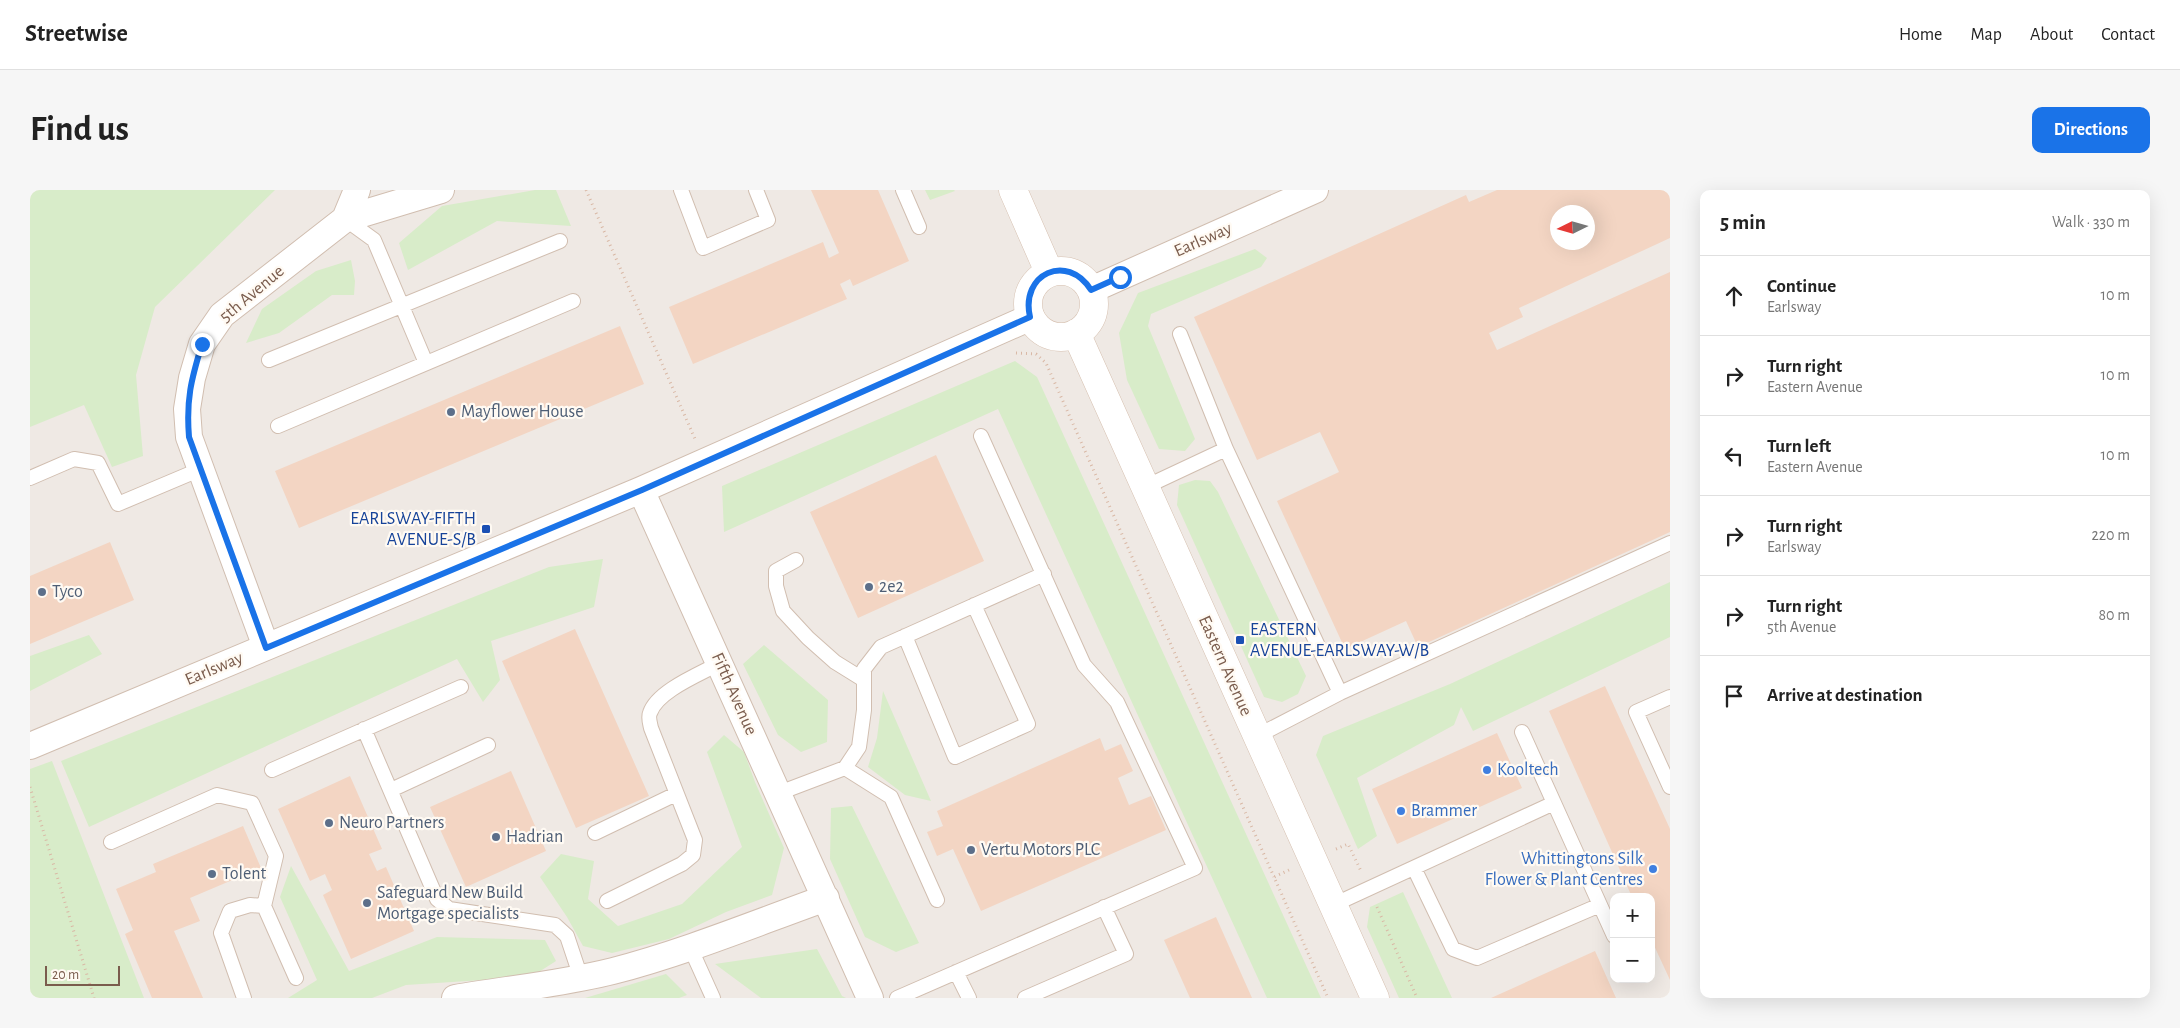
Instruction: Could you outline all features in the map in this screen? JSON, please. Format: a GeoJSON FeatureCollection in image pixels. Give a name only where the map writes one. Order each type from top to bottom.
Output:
{"type":"FeatureCollection","features":[{"type":"Feature","properties":{"kind":"street","name":"5th Avenue"},"geometry":{"type":"LineString","coordinates":[[345,219],[357,190]]}},
{"type":"Feature","properties":{"kind":"street","name":"5th Avenue"},"geometry":{"type":"LineString","coordinates":[[266,648],[189,437],[187,409],[192,378],[202,344],[222,315],[345,219],[440,190]]}},
{"type":"Feature","properties":{"kind":"street"},"geometry":{"type":"LineString","coordinates":[[1013,190],[1049,272]]}},
{"type":"Feature","properties":{"kind":"street","name":"Earlsway"},"geometry":{"type":"LineString","coordinates":[[1091,290],[1315,190]]}},
{"type":"Feature","properties":{"kind":"street"},"geometry":{"type":"LineString","coordinates":[[1069,271],[1086,282],[1091,290],[1094,310],[1090,319],[1076,333],[1066,336],[1055,336],[1045,333],[1036,326],[1030,317],[1028,306],[1031,291],[1040,278],[1049,272],[1069,271]]}},
{"type":"Feature","properties":{"kind":"street","name":"Earlsway"},"geometry":{"type":"LineString","coordinates":[[30,746],[642,490],[1030,317]]}},
{"type":"Feature","properties":{"kind":"street","name":"Eastern Avenue"},"geometry":{"type":"LineString","coordinates":[[1076,333],[1375,998]]}},
{"type":"Feature","properties":{"kind":"street","name":"Fifth Avenue"},"geometry":{"type":"LineString","coordinates":[[642,490],[870,998]]}},
{"type":"Feature","properties":{"kind":"street"},"geometry":{"type":"LineString","coordinates":[[455,998],[544,985],[613,971],[690,947],[826,898]]}},
{"type":"Feature","properties":{"kind":"lane"},"geometry":{"type":"LineString","coordinates":[[680,190],[703,248],[768,220],[756,190]]}},
{"type":"Feature","properties":{"kind":"lane"},"geometry":{"type":"LineString","coordinates":[[903,190],[919,227]]}},
{"type":"Feature","properties":{"kind":"lane"},"geometry":{"type":"LineString","coordinates":[[345,219],[374,240],[426,363]]}},
{"type":"Feature","properties":{"kind":"lane"},"geometry":{"type":"LineString","coordinates":[[269,360],[560,241]]}},
{"type":"Feature","properties":{"kind":"lane"},"geometry":{"type":"LineString","coordinates":[[278,426],[572,301]]}},
{"type":"Feature","properties":{"kind":"lane"},"geometry":{"type":"LineString","coordinates":[[1180,334],[1226,449],[1340,693]]}},
{"type":"Feature","properties":{"kind":"lane"},"geometry":{"type":"LineString","coordinates":[[897,998],[1195,868],[1117,702],[1084,664],[981,436]]}},
{"type":"Feature","properties":{"kind":"lane"},"geometry":{"type":"LineString","coordinates":[[1145,487],[1226,449]]}},
{"type":"Feature","properties":{"kind":"lane"},"geometry":{"type":"LineString","coordinates":[[30,478],[74,459],[98,463],[118,504],[201,469]]}},
{"type":"Feature","properties":{"kind":"lane"},"geometry":{"type":"LineString","coordinates":[[1257,736],[1340,693],[1670,543]]}},
{"type":"Feature","properties":{"kind":"lane"},"geometry":{"type":"LineString","coordinates":[[796,560],[776,571],[776,586],[783,611],[808,638],[835,662],[864,680]]}},
{"type":"Feature","properties":{"kind":"lane"},"geometry":{"type":"LineString","coordinates":[[779,793],[845,768],[859,747],[864,710],[864,669],[881,646],[1044,574]]}},
{"type":"Feature","properties":{"kind":"lane"},"geometry":{"type":"LineString","coordinates":[[905,636],[955,757],[1028,724],[974,605]]}},
{"type":"Feature","properties":{"kind":"lane"},"geometry":{"type":"LineString","coordinates":[[607,901],[682,864],[693,855],[695,840],[651,728],[648,715],[653,705],[665,694],[720,663]]}},
{"type":"Feature","properties":{"kind":"lane"},"geometry":{"type":"LineString","coordinates":[[272,770],[461,687]]}},
{"type":"Feature","properties":{"kind":"lane"},"geometry":{"type":"LineString","coordinates":[[1670,697],[1636,712],[1670,787]]}},
{"type":"Feature","properties":{"kind":"lane"},"geometry":{"type":"LineString","coordinates":[[364,729],[437,899],[449,909],[555,925],[567,936],[581,978]]}},
{"type":"Feature","properties":{"kind":"lane"},"geometry":{"type":"LineString","coordinates":[[1522,732],[1610,927]]}},
{"type":"Feature","properties":{"kind":"lane"},"geometry":{"type":"LineString","coordinates":[[391,790],[488,745]]}},
{"type":"Feature","properties":{"kind":"lane"},"geometry":{"type":"LineString","coordinates":[[845,768],[891,797],[937,900]]}},
{"type":"Feature","properties":{"kind":"lane"},"geometry":{"type":"LineString","coordinates":[[595,833],[676,794]]}},
{"type":"Feature","properties":{"kind":"lane"},"geometry":{"type":"LineString","coordinates":[[111,842],[217,795],[252,803],[276,856],[264,906],[296,978]]}},
{"type":"Feature","properties":{"kind":"lane"},"geometry":{"type":"LineString","coordinates":[[1333,905],[1554,803]]}},
{"type":"Feature","properties":{"kind":"lane"},"geometry":{"type":"LineString","coordinates":[[1414,868],[1453,949],[1477,958],[1600,905]]}},
{"type":"Feature","properties":{"kind":"lane"},"geometry":{"type":"LineString","coordinates":[[244,998],[222,933],[230,911],[250,905],[264,906]]}},
{"type":"Feature","properties":{"kind":"lane"},"geometry":{"type":"LineString","coordinates":[[1025,998],[1126,954],[1104,907]]}},
{"type":"Feature","properties":{"kind":"lane"},"geometry":{"type":"LineString","coordinates":[[690,947],[713,998]]}},
{"type":"Feature","properties":{"kind":"lane"},"geometry":{"type":"LineString","coordinates":[[956,972],[969,998]]}},
{"type":"Feature","properties":{"kind":"path"},"geometry":{"type":"LineString","coordinates":[[586,190],[705,461]]}},
{"type":"Feature","properties":{"kind":"path"},"geometry":{"type":"LineString","coordinates":[[1003,329],[1016,354],[1036,354],[1046,363],[1328,998]]}},
{"type":"Feature","properties":{"kind":"path"},"geometry":{"type":"LineString","coordinates":[[30,787],[94,998]]}},
{"type":"Feature","properties":{"kind":"path"},"geometry":{"type":"LineString","coordinates":[[1348,844],[1417,998]]}},
{"type":"Feature","properties":{"kind":"path"},"geometry":{"type":"LineString","coordinates":[[1274,877],[1312,859]]}},
{"type":"Feature","properties":{"kind":"shaded area"},"geometry":{"type":"Polygon","coordinates":[[[30,190],[1670,190],[1670,998],[30,998],[30,190]]]}},
{"type":"Feature","properties":{"kind":"green space"},"geometry":{"type":"Polygon","coordinates":[[[30,190],[275,190],[155,307],[136,375],[143,456],[112,467],[84,405],[30,427],[30,190]]]}},
{"type":"Feature","properties":{"kind":"green space"},"geometry":{"type":"Polygon","coordinates":[[[535,190],[556,190],[571,226],[497,221],[408,270],[399,243],[442,206],[535,190]]]}},
{"type":"Feature","properties":{"kind":"green space"},"geometry":{"type":"Polygon","coordinates":[[[925,190],[954,190],[955,191],[930,200],[925,190]]]}},
{"type":"Feature","properties":{"kind":"green space"},"geometry":{"type":"Polygon","coordinates":[[[1255,249],[1267,258],[1261,267],[1151,314],[1148,326],[1195,439],[1185,451],[1159,449],[1127,380],[1119,333],[1138,293],[1255,249]]]}},
{"type":"Feature","properties":{"kind":"green space"},"geometry":{"type":"Polygon","coordinates":[[[351,260],[355,281],[354,295],[332,295],[279,333],[246,343],[262,309],[316,271],[351,260]]]}},
{"type":"Feature","properties":{"kind":"green space"},"geometry":{"type":"Polygon","coordinates":[[[1015,361],[1037,377],[1321,998],[1267,998],[998,409],[724,532],[722,486],[1015,361]]]}},
{"type":"Feature","properties":{"kind":"green space"},"geometry":{"type":"Polygon","coordinates":[[[1195,480],[1210,481],[1218,492],[1306,676],[1298,694],[1282,702],[1264,697],[1177,505],[1179,485],[1195,480]]]}},
{"type":"Feature","properties":{"kind":"green space"},"geometry":{"type":"Polygon","coordinates":[[[603,559],[594,607],[491,641],[500,680],[483,702],[457,659],[89,827],[61,761],[549,567],[603,559]]]}},
{"type":"Feature","properties":{"kind":"green space"},"geometry":{"type":"Polygon","coordinates":[[[1670,582],[1670,637],[1473,731],[1461,707],[1454,725],[1357,778],[1377,836],[1358,849],[1316,755],[1323,736],[1450,684],[1670,582]]]}},
{"type":"Feature","properties":{"kind":"green space"},"geometry":{"type":"Polygon","coordinates":[[[89,635],[102,654],[30,691],[30,656],[89,635]]]}},
{"type":"Feature","properties":{"kind":"green space"},"geometry":{"type":"Polygon","coordinates":[[[764,645],[828,700],[827,742],[801,752],[778,735],[743,664],[764,645]]]}},
{"type":"Feature","properties":{"kind":"green space"},"geometry":{"type":"Polygon","coordinates":[[[883,691],[931,801],[905,795],[868,767],[877,738],[883,691]]]}},
{"type":"Feature","properties":{"kind":"green space"},"geometry":{"type":"Polygon","coordinates":[[[724,735],[744,752],[784,848],[772,895],[726,912],[669,939],[612,953],[583,946],[567,917],[540,877],[561,854],[594,861],[588,899],[618,926],[682,904],[742,847],[707,752],[724,735]]]}},
{"type":"Feature","properties":{"kind":"green space"},"geometry":{"type":"Polygon","coordinates":[[[52,761],[144,998],[30,998],[30,769],[52,761]]]}},
{"type":"Feature","properties":{"kind":"green space"},"geometry":{"type":"Polygon","coordinates":[[[852,806],[919,943],[896,952],[865,937],[830,859],[831,808],[852,806]]]}},
{"type":"Feature","properties":{"kind":"green space"},"geometry":{"type":"Polygon","coordinates":[[[291,866],[349,971],[437,937],[545,940],[556,961],[531,977],[406,985],[372,998],[288,998],[317,980],[280,897],[291,866]]]}},
{"type":"Feature","properties":{"kind":"green space"},"geometry":{"type":"Polygon","coordinates":[[[1403,892],[1452,998],[1399,998],[1367,927],[1370,907],[1403,892]]]}},
{"type":"Feature","properties":{"kind":"green space"},"geometry":{"type":"Polygon","coordinates":[[[817,949],[842,996],[846,998],[761,998],[715,964],[817,949]]]}},
{"type":"Feature","properties":{"kind":"green space"},"geometry":{"type":"Polygon","coordinates":[[[666,974],[687,995],[679,998],[585,998],[666,974]]]}},
{"type":"Feature","properties":{"kind":"building"},"geometry":{"type":"Polygon","coordinates":[[[811,190],[878,190],[909,261],[853,286],[850,279],[840,284],[847,299],[693,364],[669,307],[823,242],[829,258],[839,253],[811,190]]]}},
{"type":"Feature","properties":{"kind":"building"},"geometry":{"type":"Polygon","coordinates":[[[1497,190],[1670,190],[1670,238],[1519,308],[1523,317],[1489,333],[1497,350],[1670,272],[1670,532],[1418,647],[1406,621],[1345,649],[1277,501],[1339,472],[1320,432],[1257,460],[1194,317],[1466,195],[1469,202],[1497,190]]]}},
{"type":"Feature","properties":{"kind":"building"},"geometry":{"type":"Polygon","coordinates":[[[620,326],[644,384],[299,528],[275,471],[620,326]]]}},
{"type":"Feature","properties":{"kind":"building"},"geometry":{"type":"Polygon","coordinates":[[[936,455],[984,561],[858,618],[810,512],[936,455]]]}},
{"type":"Feature","properties":{"kind":"building"},"geometry":{"type":"Polygon","coordinates":[[[110,542],[134,600],[30,644],[30,576],[110,542]]]}},
{"type":"Feature","properties":{"kind":"building"},"geometry":{"type":"Polygon","coordinates":[[[575,629],[649,796],[576,828],[502,661],[575,629]]]}},
{"type":"Feature","properties":{"kind":"building"},"geometry":{"type":"Polygon","coordinates":[[[1605,686],[1670,829],[1670,980],[1655,948],[1655,893],[1630,893],[1549,711],[1605,686]]]}},
{"type":"Feature","properties":{"kind":"building"},"geometry":{"type":"Polygon","coordinates":[[[1497,733],[1522,788],[1397,844],[1372,789],[1497,733]]]}},
{"type":"Feature","properties":{"kind":"building"},"geometry":{"type":"Polygon","coordinates":[[[1100,738],[1105,751],[1121,744],[1133,771],[1118,778],[1129,805],[1151,796],[1166,830],[981,911],[953,849],[937,856],[927,832],[943,826],[937,811],[1100,738]]]}},
{"type":"Feature","properties":{"kind":"building"},"geometry":{"type":"Polygon","coordinates":[[[511,771],[546,851],[466,887],[430,807],[511,771]]]}},
{"type":"Feature","properties":{"kind":"building"},"geometry":{"type":"Polygon","coordinates":[[[350,776],[382,849],[369,854],[377,871],[386,867],[414,931],[351,959],[323,895],[332,890],[325,874],[310,881],[278,809],[350,776]]]}},
{"type":"Feature","properties":{"kind":"building"},"geometry":{"type":"Polygon","coordinates":[[[243,826],[261,868],[190,898],[200,921],[174,931],[203,998],[152,998],[125,934],[133,930],[116,889],[156,872],[153,864],[243,826]]]}},
{"type":"Feature","properties":{"kind":"building"},"geometry":{"type":"Polygon","coordinates":[[[1216,917],[1252,998],[1190,998],[1164,940],[1216,917]]]}},
{"type":"Feature","properties":{"kind":"building"},"geometry":{"type":"Polygon","coordinates":[[[1595,951],[1616,998],[1491,998],[1595,951]]]}},
{"type":"Feature","properties":{"kind":"place","name":"Mayflower House"},"geometry":{"type":"Point","coordinates":[451,412]}},
{"type":"Feature","properties":{"kind":"place","name":"EARLSWAY-FIFTH AVENUE-S/B"},"geometry":{"type":"Point","coordinates":[486,529]}},
{"type":"Feature","properties":{"kind":"place","name":"2e2"},"geometry":{"type":"Point","coordinates":[869,587]}},
{"type":"Feature","properties":{"kind":"place","name":"Tyco"},"geometry":{"type":"Point","coordinates":[42,592]}},
{"type":"Feature","properties":{"kind":"place","name":"EASTERN AVENUE-EARLSWAY-W/B"},"geometry":{"type":"Point","coordinates":[1240,640]}},
{"type":"Feature","properties":{"kind":"place","name":"Kooltech"},"geometry":{"type":"Point","coordinates":[1487,770]}},
{"type":"Feature","properties":{"kind":"place","name":"Brammer"},"geometry":{"type":"Point","coordinates":[1401,811]}},
{"type":"Feature","properties":{"kind":"place","name":"Neuro Partners"},"geometry":{"type":"Point","coordinates":[329,823]}},
{"type":"Feature","properties":{"kind":"place","name":"Hadrian"},"geometry":{"type":"Point","coordinates":[496,837]}},
{"type":"Feature","properties":{"kind":"place","name":"Vertu Motors PLC"},"geometry":{"type":"Point","coordinates":[971,850]}},
{"type":"Feature","properties":{"kind":"place","name":"Whittingtons Silk Flower & Plant Centres"},"geometry":{"type":"Point","coordinates":[1653,869]}},
{"type":"Feature","properties":{"kind":"place","name":"Tolent"},"geometry":{"type":"Point","coordinates":[212,874]}},
{"type":"Feature","properties":{"kind":"place","name":"Safeguard New Build Mortgage specialists"},"geometry":{"type":"Point","coordinates":[367,903]}},
{"type":"Feature","properties":{"kind":"route"},"geometry":{"type":"LineString","coordinates":[[202,344],[192,378],[187,409],[189,437],[266,648],[642,490],[1030,317],[1028,306],[1033,286],[1049,272],[1069,271],[1078,275],[1091,290],[1120,277]]}}]}
